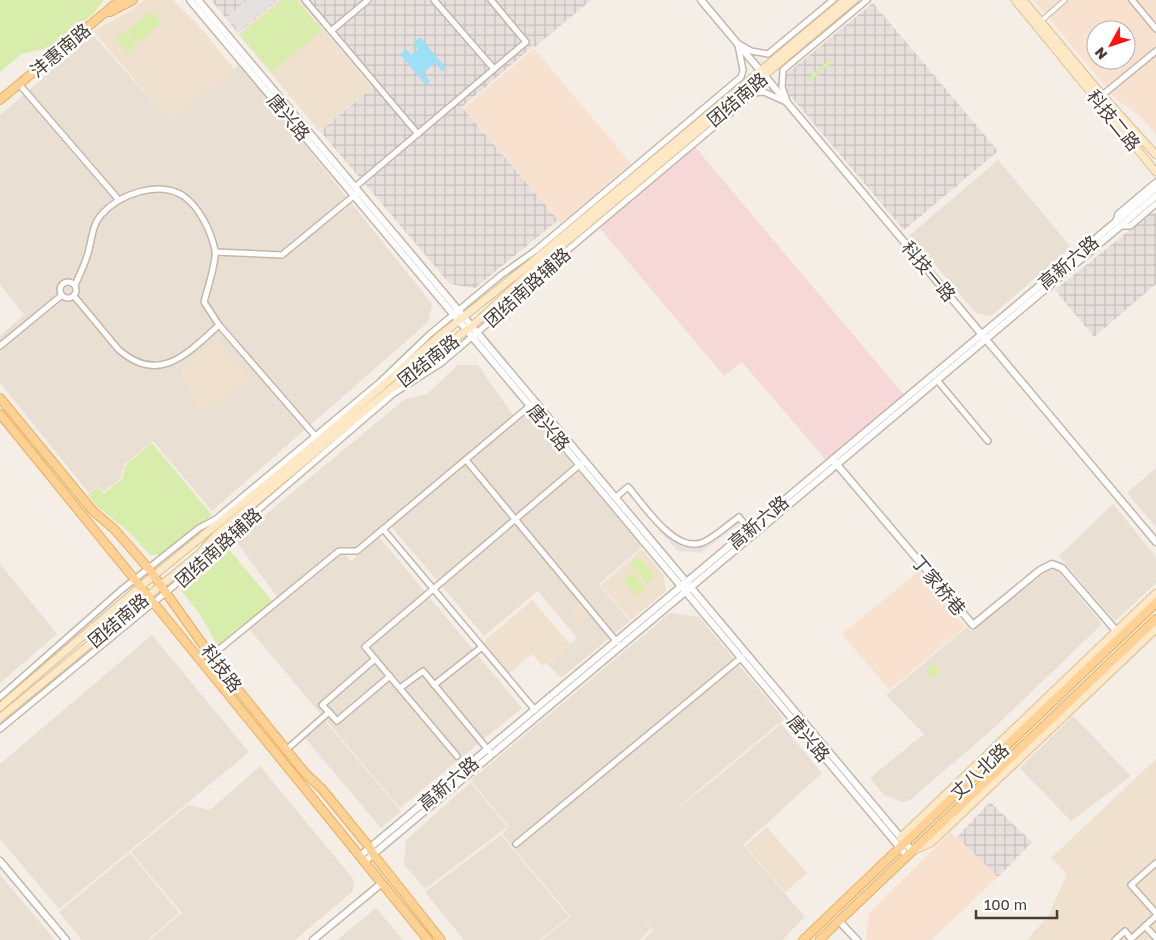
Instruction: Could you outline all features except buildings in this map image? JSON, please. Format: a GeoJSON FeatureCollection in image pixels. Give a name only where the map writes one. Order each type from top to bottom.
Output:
{"type":"FeatureCollection","features":[{"type":"Feature","properties":{"kind":"main road"},"geometry":{"type":"LineString","coordinates":[[99,17],[111,0]]}},
{"type":"Feature","properties":{"kind":"main road","name":"沣惠南路"},"geometry":{"type":"LineString","coordinates":[[0,100],[120,0]]}},
{"type":"Feature","properties":{"kind":"main road"},"geometry":{"type":"LineString","coordinates":[[99,17],[134,0]]}},
{"type":"Feature","properties":{"kind":"main road","name":"团结南路"},"geometry":{"type":"LineString","coordinates":[[0,718],[147,596],[267,492],[469,327],[845,0]]}},
{"type":"Feature","properties":{"kind":"main road","name":"团结南路"},"geometry":{"type":"LineString","coordinates":[[0,707],[151,572],[317,438],[459,315],[531,263],[854,0]]}},
{"type":"Feature","properties":{"kind":"main road","name":"科技二路"},"geometry":{"type":"LineString","coordinates":[[1015,0],[1100,97],[1156,155]]}},
{"type":"Feature","properties":{"kind":"main road","name":"科技二路"},"geometry":{"type":"LineString","coordinates":[[1023,0],[1100,97],[1156,172]]}},
{"type":"Feature","properties":{"kind":"main road","name":"科技路"},"geometry":{"type":"LineString","coordinates":[[0,398],[93,512],[114,529],[161,584],[212,656],[286,750],[372,851],[441,940]]}},
{"type":"Feature","properties":{"kind":"main road","name":"科技路"},"geometry":{"type":"LineString","coordinates":[[0,414],[428,940]]}},
{"type":"Feature","properties":{"kind":"main road"},"geometry":{"type":"LineString","coordinates":[[1118,633],[1156,594]]}},
{"type":"Feature","properties":{"kind":"main road","name":"丈八北路"},"geometry":{"type":"LineString","coordinates":[[802,940],[1118,633],[1156,603]]}},
{"type":"Feature","properties":{"kind":"main road","name":"丈八北路"},"geometry":{"type":"LineString","coordinates":[[819,940],[1156,619]]}},
{"type":"Feature","properties":{"kind":"main road"},"geometry":{"type":"LineString","coordinates":[[910,854],[931,843],[1156,629]]}},
{"type":"Feature","properties":{"kind":"street","name":"唐兴路"},"geometry":{"type":"LineString","coordinates":[[190,0],[356,191]]}},
{"type":"Feature","properties":{"kind":"street","name":"唐兴路"},"geometry":{"type":"LineString","coordinates":[[198,0],[475,335],[910,854]]}},
{"type":"Feature","properties":{"kind":"street"},"geometry":{"type":"LineString","coordinates":[[305,0],[418,134]]}},
{"type":"Feature","properties":{"kind":"street"},"geometry":{"type":"LineString","coordinates":[[331,31],[368,0]]}},
{"type":"Feature","properties":{"kind":"street"},"geometry":{"type":"LineString","coordinates":[[434,0],[494,69]]}},
{"type":"Feature","properties":{"kind":"street"},"geometry":{"type":"LineString","coordinates":[[215,252],[282,255],[418,134],[526,42],[491,0]]}},
{"type":"Feature","properties":{"kind":"street","name":"科技一路"},"geometry":{"type":"LineString","coordinates":[[701,0],[1156,542]]}},
{"type":"Feature","properties":{"kind":"street"},"geometry":{"type":"LineString","coordinates":[[736,42],[751,51],[768,54],[833,0]]}},
{"type":"Feature","properties":{"kind":"street"},"geometry":{"type":"LineString","coordinates":[[788,103],[782,87],[783,70],[867,0]]}},
{"type":"Feature","properties":{"kind":"street"},"geometry":{"type":"LineString","coordinates":[[1041,21],[1065,0]]}},
{"type":"Feature","properties":{"kind":"street"},"geometry":{"type":"LineString","coordinates":[[1132,0],[1156,29]]}},
{"type":"Feature","properties":{"kind":"street","name":"团结南路辅路"},"geometry":{"type":"LineString","coordinates":[[459,315],[501,275],[536,250],[741,77],[741,56],[736,42]]}},
{"type":"Feature","properties":{"kind":"street"},"geometry":{"type":"LineString","coordinates":[[1100,97],[1156,51]]}},
{"type":"Feature","properties":{"kind":"street"},"geometry":{"type":"LineString","coordinates":[[19,84],[118,199]]}},
{"type":"Feature","properties":{"kind":"street","name":"团结南路辅路"},"geometry":{"type":"LineString","coordinates":[[0,729],[210,556],[230,534],[392,394],[428,373],[475,335],[519,296],[538,275],[754,93],[764,92],[788,103]]}},
{"type":"Feature","properties":{"kind":"street"},"geometry":{"type":"LineString","coordinates":[[1156,182],[1118,214],[1118,224],[1130,226],[1156,204]]}},
{"type":"Feature","properties":{"kind":"street","name":"高新六路"},"geometry":{"type":"LineString","coordinates":[[362,859],[1118,224],[1156,188]]}},
{"type":"Feature","properties":{"kind":"street"},"geometry":{"type":"LineString","coordinates":[[75,285],[69,282],[64,283],[60,290],[62,295],[69,298],[74,296],[77,291],[75,285],[88,255],[94,227],[100,216],[118,199],[132,194],[165,189],[182,196],[205,222],[215,252],[204,302],[219,325],[317,438]]}},
{"type":"Feature","properties":{"kind":"street","name":"高新六路"},"geometry":{"type":"LineString","coordinates":[[1118,224],[1156,196]]}},
{"type":"Feature","properties":{"kind":"street"},"geometry":{"type":"LineString","coordinates":[[0,346],[62,295]]}},
{"type":"Feature","properties":{"kind":"street"},"geometry":{"type":"LineString","coordinates":[[74,296],[118,349],[134,360],[150,366],[158,366],[177,360],[219,325]]}},
{"type":"Feature","properties":{"kind":"street","name":"高新六路"},"geometry":{"type":"LineString","coordinates":[[490,752],[535,710],[687,586],[749,530],[936,380],[984,337]]}},
{"type":"Feature","properties":{"kind":"street"},"geometry":{"type":"LineString","coordinates":[[936,380],[988,441]]}},
{"type":"Feature","properties":{"kind":"street"},"geometry":{"type":"LineString","coordinates":[[212,656],[339,550],[357,551],[533,404]]}},
{"type":"Feature","properties":{"kind":"street"},"geometry":{"type":"LineString","coordinates":[[466,460],[617,642]]}},
{"type":"Feature","properties":{"kind":"street","name":"丁家桥巷"},"geometry":{"type":"LineString","coordinates":[[835,462],[973,625],[1040,570],[1052,564],[1062,568],[1118,633]]}},
{"type":"Feature","properties":{"kind":"street","name":"唐兴路"},"geometry":{"type":"LineString","coordinates":[[582,463],[615,498],[742,657],[901,842]]}},
{"type":"Feature","properties":{"kind":"street"},"geometry":{"type":"LineString","coordinates":[[457,756],[365,647],[582,463]]}},
{"type":"Feature","properties":{"kind":"street"},"geometry":{"type":"LineString","coordinates":[[615,498],[628,487],[671,535],[686,544],[693,545],[704,542],[738,517],[749,530]]}},
{"type":"Feature","properties":{"kind":"street"},"geometry":{"type":"LineString","coordinates":[[383,529],[535,710]]}},
{"type":"Feature","properties":{"kind":"street"},"geometry":{"type":"LineString","coordinates":[[0,697],[137,584]]}},
{"type":"Feature","properties":{"kind":"street"},"geometry":{"type":"LineString","coordinates":[[434,685],[482,647]]}},
{"type":"Feature","properties":{"kind":"street"},"geometry":{"type":"LineString","coordinates":[[516,844],[742,657]]}},
{"type":"Feature","properties":{"kind":"street"},"geometry":{"type":"LineString","coordinates":[[375,658],[322,705],[336,721],[390,676]]}},
{"type":"Feature","properties":{"kind":"street"},"geometry":{"type":"LineString","coordinates":[[400,688],[423,671],[490,752]]}},
{"type":"Feature","properties":{"kind":"street"},"geometry":{"type":"LineString","coordinates":[[286,750],[329,712]]}},
{"type":"Feature","properties":{"kind":"street"},"geometry":{"type":"LineString","coordinates":[[0,861],[66,940]]}},
{"type":"Feature","properties":{"kind":"street"},"geometry":{"type":"LineString","coordinates":[[1115,940],[1125,931],[1131,939],[1156,915],[1131,885],[1156,863]]}},
{"type":"Feature","properties":{"kind":"street"},"geometry":{"type":"LineString","coordinates":[[313,940],[382,883]]}},
{"type":"Feature","properties":{"kind":"street"},"geometry":{"type":"LineString","coordinates":[[839,921],[857,940]]}},
{"type":"Feature","properties":{"kind":"street"},"geometry":{"type":"LineString","coordinates":[[1145,926],[1156,938]]}},
{"type":"Feature","properties":{"kind":"shaded area"},"geometry":{"type":"Polygon","coordinates":[[[144,0],[173,0],[199,26],[234,69],[170,121],[93,31],[129,12],[144,0]]]}},
{"type":"Feature","properties":{"kind":"shaded area"},"geometry":{"type":"Polygon","coordinates":[[[211,0],[278,0],[238,33],[211,0]]]}},
{"type":"Feature","properties":{"kind":"shaded area"},"geometry":{"type":"Polygon","coordinates":[[[247,0],[276,0],[239,31],[227,17],[247,0]]]}},
{"type":"Feature","properties":{"kind":"shaded area"},"geometry":{"type":"Polygon","coordinates":[[[279,0],[298,0],[372,87],[319,131],[238,34],[279,0]]]}},
{"type":"Feature","properties":{"kind":"shaded area"},"geometry":{"type":"Polygon","coordinates":[[[299,0],[494,0],[533,46],[462,107],[558,220],[475,288],[450,284],[320,131],[373,87],[299,0]]]}},
{"type":"Feature","properties":{"kind":"shaded area"},"geometry":{"type":"Polygon","coordinates":[[[496,0],[591,0],[535,47],[496,0]]]}},
{"type":"Feature","properties":{"kind":"shaded area"},"geometry":{"type":"Polygon","coordinates":[[[1034,0],[1156,0],[1156,134],[1141,117],[1115,98],[1092,70],[1136,70],[1136,20],[1086,20],[1086,63],[1034,0]]]}},
{"type":"Feature","properties":{"kind":"shaded area"},"geometry":{"type":"Polygon","coordinates":[[[873,3],[998,151],[904,230],[787,92],[785,75],[873,3]]]}},
{"type":"Feature","properties":{"kind":"shaded area"},"geometry":{"type":"Polygon","coordinates":[[[93,35],[170,121],[240,64],[432,304],[428,322],[212,511],[153,441],[124,465],[121,478],[104,492],[98,486],[89,493],[0,383],[0,336],[24,315],[0,284],[0,115],[93,35]]]}},
{"type":"Feature","properties":{"kind":"shaded area"},"geometry":{"type":"Polygon","coordinates":[[[534,48],[631,164],[561,223],[464,108],[534,48]]]}},
{"type":"Feature","properties":{"kind":"shaded area"},"geometry":{"type":"Polygon","coordinates":[[[695,147],[904,395],[826,460],[742,362],[724,376],[599,227],[695,147]]]}},
{"type":"Feature","properties":{"kind":"shaded area"},"geometry":{"type":"Polygon","coordinates":[[[998,160],[1071,247],[991,316],[976,313],[910,235],[998,160]]]}},
{"type":"Feature","properties":{"kind":"shaded area"},"geometry":{"type":"Polygon","coordinates":[[[1151,213],[1156,213],[1156,284],[1094,337],[1055,290],[1151,213]]]}},
{"type":"Feature","properties":{"kind":"shaded area"},"geometry":{"type":"Polygon","coordinates":[[[217,339],[251,379],[220,405],[198,410],[180,370],[217,339]]]}},
{"type":"Feature","properties":{"kind":"shaded area"},"geometry":{"type":"Polygon","coordinates":[[[458,365],[478,365],[514,417],[356,548],[336,549],[278,598],[235,540],[405,399],[427,394],[458,365]]]}},
{"type":"Feature","properties":{"kind":"shaded area"},"geometry":{"type":"Polygon","coordinates":[[[529,412],[642,547],[599,584],[630,621],[561,678],[547,664],[577,638],[538,591],[484,636],[391,526],[529,412]]]}},
{"type":"Feature","properties":{"kind":"shaded area"},"geometry":{"type":"Polygon","coordinates":[[[1156,468],[1156,527],[1127,493],[1156,468]]]}},
{"type":"Feature","properties":{"kind":"shaded area"},"geometry":{"type":"Polygon","coordinates":[[[1113,504],[1156,557],[1156,583],[1115,621],[1059,556],[1113,504]]]}},
{"type":"Feature","properties":{"kind":"shaded area"},"geometry":{"type":"Polygon","coordinates":[[[731,517],[738,525],[700,553],[678,551],[659,531],[667,525],[683,540],[704,540],[731,517]]]}},
{"type":"Feature","properties":{"kind":"shaded area"},"geometry":{"type":"Polygon","coordinates":[[[379,537],[522,708],[400,808],[250,630],[343,553],[351,561],[379,537]]]}},
{"type":"Feature","properties":{"kind":"shaded area"},"geometry":{"type":"Polygon","coordinates":[[[642,549],[664,576],[666,591],[631,620],[601,585],[642,549]]]}},
{"type":"Feature","properties":{"kind":"shaded area"},"geometry":{"type":"Polygon","coordinates":[[[0,564],[57,634],[0,683],[0,564]]]}},
{"type":"Feature","properties":{"kind":"shaded area"},"geometry":{"type":"Polygon","coordinates":[[[1050,569],[1059,572],[1102,624],[995,727],[910,800],[902,802],[884,795],[870,778],[924,734],[886,695],[967,627],[971,631],[1050,569]]]}},
{"type":"Feature","properties":{"kind":"shaded area"},"geometry":{"type":"Polygon","coordinates":[[[919,571],[965,627],[889,690],[842,634],[919,571]]]}},
{"type":"Feature","properties":{"kind":"shaded area"},"geometry":{"type":"Polygon","coordinates":[[[532,600],[570,644],[543,666],[532,654],[508,674],[482,643],[532,600]]]}},
{"type":"Feature","properties":{"kind":"shaded area"},"geometry":{"type":"Polygon","coordinates":[[[580,602],[591,615],[581,622],[571,610],[580,602]]]}},
{"type":"Feature","properties":{"kind":"shaded area"},"geometry":{"type":"Polygon","coordinates":[[[670,613],[699,617],[784,719],[630,847],[698,792],[720,817],[699,792],[781,724],[822,773],[743,845],[805,917],[782,940],[643,940],[653,930],[603,869],[651,929],[639,940],[541,940],[571,917],[502,834],[509,827],[471,780],[670,613]]]}},
{"type":"Feature","properties":{"kind":"shaded area"},"geometry":{"type":"Polygon","coordinates":[[[152,635],[249,752],[59,909],[0,839],[0,764],[152,635]]]}},
{"type":"Feature","properties":{"kind":"shaded area"},"geometry":{"type":"Polygon","coordinates":[[[1073,716],[1131,776],[1071,821],[1020,768],[1073,716]]]}},
{"type":"Feature","properties":{"kind":"shaded area"},"geometry":{"type":"Polygon","coordinates":[[[324,720],[401,811],[381,828],[304,737],[324,720]]]}},
{"type":"Feature","properties":{"kind":"shaded area"},"geometry":{"type":"Polygon","coordinates":[[[1156,759],[1156,940],[1027,940],[1048,916],[1067,874],[1051,858],[1156,759]]]}},
{"type":"Feature","properties":{"kind":"shaded area"},"geometry":{"type":"Polygon","coordinates":[[[260,766],[354,880],[353,891],[295,940],[149,940],[182,913],[131,852],[188,805],[210,810],[260,766]]]}},
{"type":"Feature","properties":{"kind":"shaded area"},"geometry":{"type":"Polygon","coordinates":[[[471,782],[507,827],[425,889],[404,864],[406,840],[471,782]]]}},
{"type":"Feature","properties":{"kind":"shaded area"},"geometry":{"type":"Polygon","coordinates":[[[990,802],[1032,842],[998,877],[957,837],[990,802]]]}},
{"type":"Feature","properties":{"kind":"shaded area"},"geometry":{"type":"Polygon","coordinates":[[[767,827],[807,873],[785,892],[745,846],[767,827]]]}},
{"type":"Feature","properties":{"kind":"shaded area"},"geometry":{"type":"Polygon","coordinates":[[[951,832],[998,877],[931,940],[868,940],[866,937],[869,913],[951,832]]]}},
{"type":"Feature","properties":{"kind":"shaded area"},"geometry":{"type":"Polygon","coordinates":[[[501,835],[569,917],[539,940],[464,940],[425,892],[501,835]]]}},
{"type":"Feature","properties":{"kind":"shaded area"},"geometry":{"type":"Polygon","coordinates":[[[130,853],[179,913],[147,940],[82,940],[59,912],[130,853]]]}},
{"type":"Feature","properties":{"kind":"shaded area"},"geometry":{"type":"Polygon","coordinates":[[[0,875],[55,940],[0,940],[0,875]]]}},
{"type":"Feature","properties":{"kind":"shaded area"},"geometry":{"type":"Polygon","coordinates":[[[376,908],[403,940],[337,940],[376,908]]]}},
{"type":"Feature","properties":{"kind":"green space"},"geometry":{"type":"Polygon","coordinates":[[[0,0],[104,0],[93,14],[53,47],[22,54],[0,72],[0,0]]]}},
{"type":"Feature","properties":{"kind":"green space"},"geometry":{"type":"Polygon","coordinates":[[[282,0],[296,0],[322,30],[272,72],[240,35],[282,0]]]}},
{"type":"Feature","properties":{"kind":"green space"},"geometry":{"type":"Polygon","coordinates":[[[150,11],[161,23],[137,43],[127,31],[150,11]]]}},
{"type":"Feature","properties":{"kind":"green space"},"geometry":{"type":"Polygon","coordinates":[[[124,31],[136,46],[128,53],[116,39],[124,31]]]}},
{"type":"Feature","properties":{"kind":"green space"},"geometry":{"type":"Polygon","coordinates":[[[831,58],[834,61],[807,84],[807,79],[831,58]]]}},
{"type":"Feature","properties":{"kind":"green space"},"geometry":{"type":"Polygon","coordinates":[[[152,443],[212,515],[161,555],[150,555],[128,531],[98,507],[88,495],[98,487],[104,494],[123,478],[125,466],[152,443]]]}},
{"type":"Feature","properties":{"kind":"green space"},"geometry":{"type":"Polygon","coordinates":[[[227,547],[273,602],[218,646],[201,616],[181,590],[227,547]]]}},
{"type":"Feature","properties":{"kind":"green space"},"geometry":{"type":"Polygon","coordinates":[[[639,557],[655,575],[646,583],[630,564],[639,557]]]}},
{"type":"Feature","properties":{"kind":"green space"},"geometry":{"type":"Polygon","coordinates":[[[632,572],[646,588],[636,596],[623,580],[632,572]]]}},
{"type":"Feature","properties":{"kind":"green space"},"geometry":{"type":"Polygon","coordinates":[[[931,665],[935,665],[939,671],[935,677],[931,677],[927,673],[927,669],[931,665]]]}},
{"type":"Feature","properties":{"kind":"water"},"geometry":{"type":"Polygon","coordinates":[[[420,37],[446,68],[442,71],[435,63],[423,73],[430,81],[426,85],[400,54],[406,49],[411,55],[418,49],[413,43],[420,37]]]}}]}
